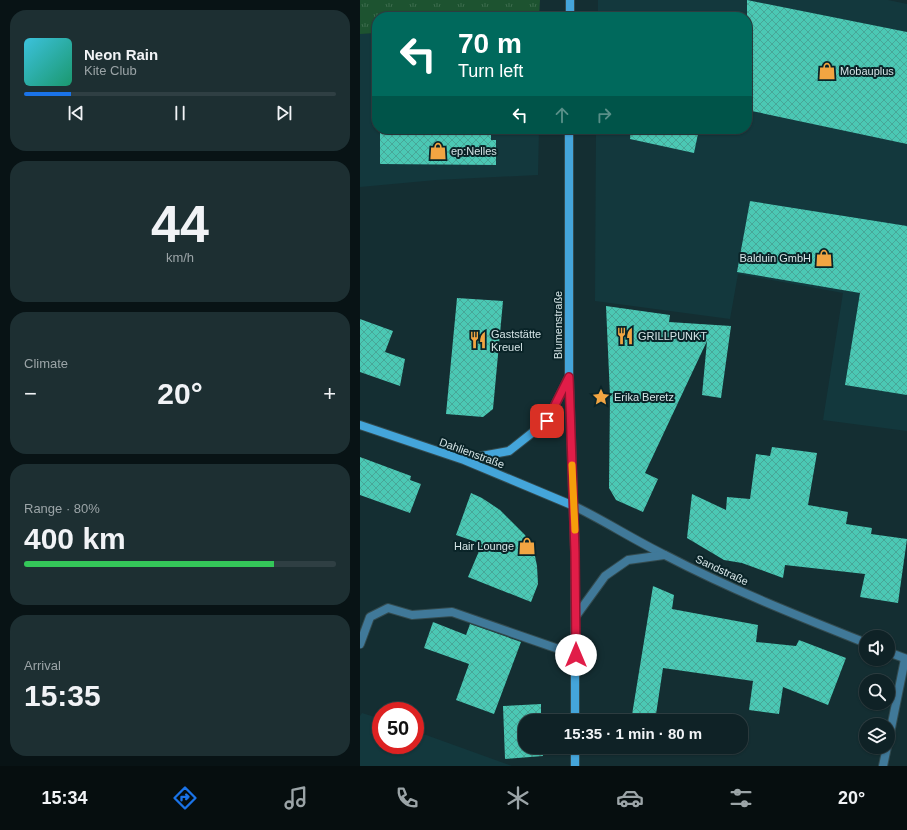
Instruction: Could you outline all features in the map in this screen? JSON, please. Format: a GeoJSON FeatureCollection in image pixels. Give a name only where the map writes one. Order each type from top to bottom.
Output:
{"type":"FeatureCollection","features":[{"type":"Feature","properties":{"kind":"main road"},"geometry":{"type":"LineString","coordinates":[[570,0],[570,12]]}},
{"type":"Feature","properties":{"kind":"main road","name":"Blumenstraße"},"geometry":{"type":"LineString","coordinates":[[569,134],[569,377],[574,506],[576,616],[575,714]]}},
{"type":"Feature","properties":{"kind":"main road"},"geometry":{"type":"LineString","coordinates":[[464,460],[509,451],[547,421],[569,377]]}},
{"type":"Feature","properties":{"kind":"main road","name":"Dahlienstraße"},"geometry":{"type":"LineString","coordinates":[[360,425],[464,460],[574,506]]}},
{"type":"Feature","properties":{"kind":"main road"},"geometry":{"type":"LineString","coordinates":[[575,754],[575,766]]}},
{"type":"Feature","properties":{"kind":"street","name":"Sandstraße"},"geometry":{"type":"LineString","coordinates":[[574,506],[605,521],[664,555],[775,607],[859,640]]}},
{"type":"Feature","properties":{"kind":"street"},"geometry":{"type":"LineString","coordinates":[[576,616],[605,576],[628,560],[664,555]]}},
{"type":"Feature","properties":{"kind":"street"},"geometry":{"type":"LineString","coordinates":[[360,644],[370,617],[388,608],[412,615],[452,612],[576,655]]}},
{"type":"Feature","properties":{"kind":"street"},"geometry":{"type":"LineString","coordinates":[[893,718],[906,659],[895,655]]}},
{"type":"Feature","properties":{"kind":"street"},"geometry":{"type":"LineString","coordinates":[[883,766],[886,754]]}},
{"type":"Feature","properties":{"kind":"shaded area"},"geometry":{"type":"Polygon","coordinates":[[[598,0],[888,0],[907,4],[907,431],[823,420],[843,293],[738,274],[730,319],[595,301],[596,134],[752,134],[752,12],[598,12],[598,0]]]}},
{"type":"Feature","properties":{"kind":"shaded area"},"geometry":{"type":"Polygon","coordinates":[[[372,33],[372,134],[539,134],[538,175],[436,180],[360,187],[360,34],[372,33]]]}},
{"type":"Feature","properties":{"kind":"shaded area"},"geometry":{"type":"Polygon","coordinates":[[[362,713],[372,716],[372,754],[424,754],[424,734],[512,766],[360,766],[360,716],[362,713]]]}},
{"type":"Feature","properties":{"kind":"green space"},"geometry":{"type":"Polygon","coordinates":[[[360,0],[540,0],[539,12],[372,12],[372,33],[360,34],[360,0]]]}},
{"type":"Feature","properties":{"kind":"building","name":"Mobauplus"},"geometry":{"type":"Polygon","coordinates":[[[747,0],[907,32],[907,144],[752,111],[752,12],[747,12],[747,0]]]}},
{"type":"Feature","properties":{"kind":"building","name":"ep:Nelles"},"geometry":{"type":"Polygon","coordinates":[[[380,134],[491,134],[491,140],[496,140],[496,165],[380,164],[380,134]]]}},
{"type":"Feature","properties":{"kind":"building"},"geometry":{"type":"Polygon","coordinates":[[[630,134],[698,134],[694,153],[630,139],[630,134]]]}},
{"type":"Feature","properties":{"kind":"building","name":"Balduin GmbH"},"geometry":{"type":"Polygon","coordinates":[[[750,201],[907,226],[907,395],[845,385],[860,293],[737,272],[750,201]]]}},
{"type":"Feature","properties":{"kind":"building","name":"Gaststätte Kreuel"},"geometry":{"type":"Polygon","coordinates":[[[457,298],[503,301],[493,409],[483,417],[446,414],[457,298]]]}},
{"type":"Feature","properties":{"kind":"building"},"geometry":{"type":"Polygon","coordinates":[[[606,306],[670,315],[669,322],[731,326],[721,398],[702,395],[707,341],[645,473],[658,479],[643,512],[616,500],[609,488],[610,396],[606,306]]]}},
{"type":"Feature","properties":{"kind":"building"},"geometry":{"type":"Polygon","coordinates":[[[360,319],[393,331],[385,352],[405,359],[400,386],[360,372],[360,319]]]}},
{"type":"Feature","properties":{"kind":"building"},"geometry":{"type":"Polygon","coordinates":[[[772,447],[817,453],[808,505],[848,512],[846,524],[872,528],[871,534],[907,539],[898,603],[860,597],[865,574],[785,565],[783,578],[742,563],[724,560],[687,538],[692,494],[726,510],[727,497],[750,499],[756,454],[770,456],[772,447]]]}},
{"type":"Feature","properties":{"kind":"building"},"geometry":{"type":"Polygon","coordinates":[[[360,457],[411,476],[410,480],[421,484],[410,513],[360,495],[360,457]]]}},
{"type":"Feature","properties":{"kind":"building"},"geometry":{"type":"Polygon","coordinates":[[[471,493],[482,498],[500,510],[525,535],[534,551],[538,584],[531,602],[468,577],[482,544],[456,535],[471,493]]]}},
{"type":"Feature","properties":{"kind":"building"},"geometry":{"type":"Polygon","coordinates":[[[653,586],[674,595],[672,609],[758,625],[756,642],[796,646],[799,640],[846,658],[828,705],[783,687],[779,714],[749,710],[753,681],[663,668],[656,714],[632,714],[653,586]]]}},
{"type":"Feature","properties":{"kind":"building"},"geometry":{"type":"Polygon","coordinates":[[[433,622],[466,635],[470,624],[521,642],[494,714],[456,700],[469,664],[424,648],[433,622]]]}},
{"type":"Feature","properties":{"kind":"building"},"geometry":{"type":"Polygon","coordinates":[[[541,704],[541,714],[518,714],[518,754],[543,754],[543,756],[505,759],[503,706],[541,704]]]}},
{"type":"Feature","properties":{"kind":"slow traffic"},"geometry":{"type":"LineString","coordinates":[[572,465],[575,530]]}},
{"type":"Feature","properties":{"kind":"place","name":"Mobauplus"},"geometry":{"type":"Point","coordinates":[827,71]}},
{"type":"Feature","properties":{"kind":"place","name":"ep:Nelles"},"geometry":{"type":"Point","coordinates":[438,151]}},
{"type":"Feature","properties":{"kind":"place","name":"Balduin GmbH"},"geometry":{"type":"Point","coordinates":[824,258]}},
{"type":"Feature","properties":{"kind":"place","name":"GRILLPUNKT"},"geometry":{"type":"Point","coordinates":[625,336]}},
{"type":"Feature","properties":{"kind":"place","name":"Gaststätte Kreuel"},"geometry":{"type":"Point","coordinates":[478,340]}},
{"type":"Feature","properties":{"kind":"place","name":"Erika Beretz"},"geometry":{"type":"Point","coordinates":[601,397]}},
{"type":"Feature","properties":{"kind":"place","name":"Hair Lounge"},"geometry":{"type":"Point","coordinates":[527,546]}},
{"type":"Feature","properties":{"kind":"route"},"geometry":{"type":"LineString","coordinates":[[547,421],[569,377],[575,552],[576,655]]}}]}
